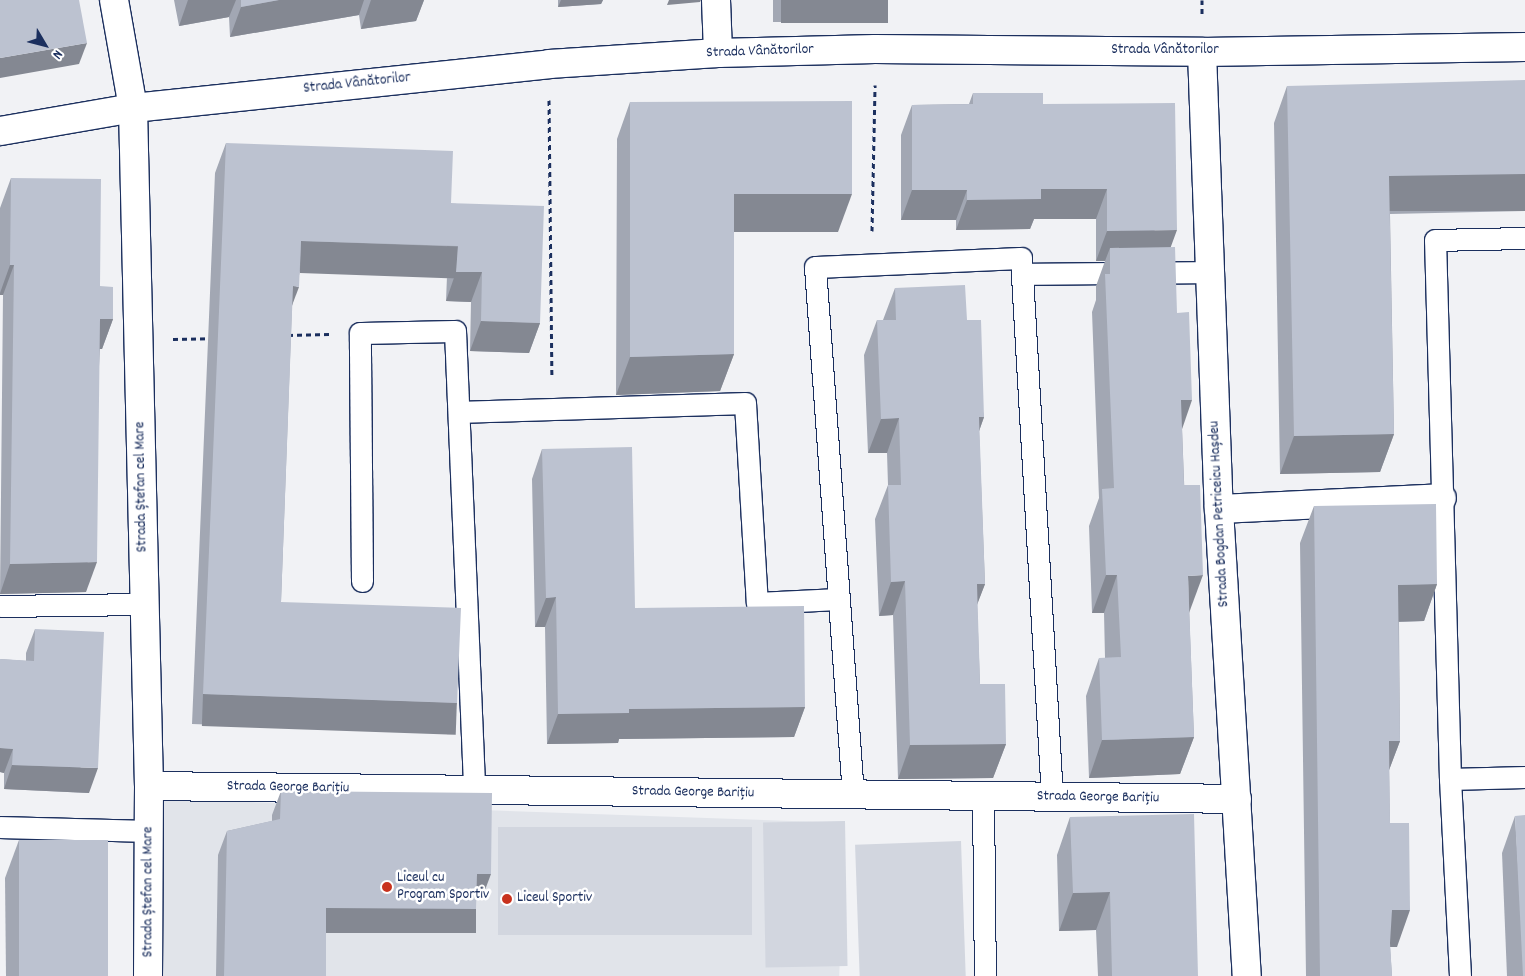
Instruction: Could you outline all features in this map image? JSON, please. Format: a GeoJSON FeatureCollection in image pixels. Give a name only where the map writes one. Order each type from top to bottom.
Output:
{"type":"FeatureCollection","features":[{"type":"Feature","properties":{"kind":"street","name":"Strada Ștefan cel Mare"},"geometry":{"type":"LineString","coordinates":[[114,0],[133,108],[149,786],[148,976]]}},
{"type":"Feature","properties":{"kind":"street"},"geometry":{"type":"LineString","coordinates":[[716,0],[718,53]]}},
{"type":"Feature","properties":{"kind":"street","name":"Strada Vânătorilor"},"geometry":{"type":"LineString","coordinates":[[0,131],[133,108],[549,64],[718,53],[875,48],[1202,52],[1525,47]]}},
{"type":"Feature","properties":{"kind":"street","name":"Strada Bogdan Petriceicu Hașdeu"},"geometry":{"type":"LineString","coordinates":[[1202,52],[1208,272],[1219,509],[1246,976]]}},
{"type":"Feature","properties":{"kind":"street"},"geometry":{"type":"LineString","coordinates":[[1219,509],[1442,498]]}},
{"type":"Feature","properties":{"kind":"street","name":"Strada George Barițiu"},"geometry":{"type":"LineString","coordinates":[[149,786],[1237,799]]}},
{"type":"Feature","properties":{"kind":"lane"},"geometry":{"type":"LineString","coordinates":[[1460,976],[1450,779],[1435,240],[1525,238]]}},
{"type":"Feature","properties":{"kind":"lane"},"geometry":{"type":"LineString","coordinates":[[853,795],[815,267],[1021,258],[1052,797]]}},
{"type":"Feature","properties":{"kind":"lane"},"geometry":{"type":"LineString","coordinates":[[1022,274],[1208,272]]}},
{"type":"Feature","properties":{"kind":"lane"},"geometry":{"type":"LineString","coordinates":[[362,581],[360,333],[455,331],[474,790]]}},
{"type":"Feature","properties":{"kind":"lane"},"geometry":{"type":"LineString","coordinates":[[459,412],[745,403],[757,603],[838,599]]}},
{"type":"Feature","properties":{"kind":"lane"},"geometry":{"type":"LineString","coordinates":[[0,606],[145,604]]}},
{"type":"Feature","properties":{"kind":"lane"},"geometry":{"type":"LineString","coordinates":[[1450,779],[1525,777]]}},
{"type":"Feature","properties":{"kind":"lane"},"geometry":{"type":"LineString","coordinates":[[983,796],[985,976]]}},
{"type":"Feature","properties":{"kind":"lane"},"geometry":{"type":"LineString","coordinates":[[0,827],[149,831]]}},
{"type":"Feature","properties":{"kind":"path"},"geometry":{"type":"LineString","coordinates":[[871,264],[875,48]]}},
{"type":"Feature","properties":{"kind":"path"},"geometry":{"type":"LineString","coordinates":[[549,64],[552,409]]}},
{"type":"Feature","properties":{"kind":"path"},"geometry":{"type":"LineString","coordinates":[[283,335],[360,333]]}},
{"type":"Feature","properties":{"kind":"path"},"geometry":{"type":"LineString","coordinates":[[138,340],[215,338]]}},
{"type":"Feature","properties":{"kind":"shaded area","name":"Liceul Sportiv"},"geometry":{"type":"Polygon","coordinates":[[[163,799],[845,823],[839,976],[157,976],[163,799]]]}},
{"type":"Feature","properties":{"kind":"shaded area"},"geometry":{"type":"Polygon","coordinates":[[[845,821],[848,966],[766,967],[763,822],[845,821]]]}},
{"type":"Feature","properties":{"kind":"shaded area"},"geometry":{"type":"Polygon","coordinates":[[[498,827],[752,827],[752,935],[498,935],[498,827]]]}},
{"type":"Feature","properties":{"kind":"shaded area"},"geometry":{"type":"Polygon","coordinates":[[[961,841],[966,976],[860,976],[855,845],[961,841]]]}},
{"type":"Feature","properties":{"kind":"building"},"geometry":{"type":"Polygon","coordinates":[[[0,0],[79,0],[87,43],[0,58],[0,0]]]}},
{"type":"Feature","properties":{"kind":"building"},"geometry":{"type":"Polygon","coordinates":[[[241,0],[279,0],[241,7],[241,0]]]}},
{"type":"Feature","properties":{"kind":"building"},"geometry":{"type":"Polygon","coordinates":[[[1525,80],[1525,174],[1389,176],[1394,434],[1294,436],[1287,86],[1525,80]]]}},
{"type":"Feature","properties":{"kind":"building"},"geometry":{"type":"Polygon","coordinates":[[[973,93],[1043,93],[1043,104],[1175,103],[1177,230],[1107,231],[1107,189],[1041,189],[1041,199],[967,200],[967,190],[912,190],[912,105],[973,104],[973,93]]]}},
{"type":"Feature","properties":{"kind":"building"},"geometry":{"type":"Polygon","coordinates":[[[852,101],[852,194],[734,194],[734,354],[630,357],[630,102],[852,101]]]}},
{"type":"Feature","properties":{"kind":"building"},"geometry":{"type":"Polygon","coordinates":[[[226,143],[453,151],[451,203],[544,206],[540,323],[481,321],[482,272],[456,272],[458,246],[301,241],[299,287],[293,286],[281,602],[461,608],[457,703],[203,694],[226,143]]]}},
{"type":"Feature","properties":{"kind":"building"},"geometry":{"type":"Polygon","coordinates":[[[11,178],[101,179],[100,286],[113,287],[113,319],[100,319],[97,562],[10,564],[14,265],[10,265],[11,178]]]}},
{"type":"Feature","properties":{"kind":"building"},"geometry":{"type":"Polygon","coordinates":[[[1175,247],[1177,313],[1189,312],[1192,400],[1181,400],[1184,485],[1200,485],[1203,575],[1188,576],[1194,737],[1102,740],[1099,658],[1121,657],[1117,575],[1106,575],[1102,489],[1114,488],[1105,274],[1110,274],[1110,248],[1175,247]]]}},
{"type":"Feature","properties":{"kind":"building"},"geometry":{"type":"Polygon","coordinates":[[[965,285],[967,320],[981,320],[984,417],[979,417],[985,584],[977,584],[980,684],[1005,684],[1006,744],[910,745],[905,581],[891,582],[888,485],[901,485],[899,418],[881,419],[877,320],[896,320],[895,288],[965,285]]]}},
{"type":"Feature","properties":{"kind":"building"},"geometry":{"type":"Polygon","coordinates":[[[632,447],[635,608],[804,606],[805,707],[629,709],[629,713],[558,714],[556,597],[546,598],[542,449],[632,447]]]}},
{"type":"Feature","properties":{"kind":"building"},"geometry":{"type":"Polygon","coordinates":[[[1436,504],[1437,584],[1398,585],[1400,741],[1389,741],[1390,823],[1409,823],[1410,910],[1392,910],[1390,943],[1392,976],[1320,976],[1314,506],[1436,504]]]}},
{"type":"Feature","properties":{"kind":"building"},"geometry":{"type":"Polygon","coordinates":[[[35,629],[104,632],[98,768],[12,765],[13,749],[0,748],[0,659],[34,661],[35,629]]]}},
{"type":"Feature","properties":{"kind":"building","name":"Liceul Sportiv"},"geometry":{"type":"Polygon","coordinates":[[[281,791],[492,793],[491,874],[477,874],[476,909],[326,908],[326,976],[224,976],[227,831],[280,819],[281,791]]]}},
{"type":"Feature","properties":{"kind":"building"},"geometry":{"type":"Polygon","coordinates":[[[1194,814],[1198,976],[1112,976],[1110,892],[1073,893],[1070,817],[1194,814]]]}},
{"type":"Feature","properties":{"kind":"building"},"geometry":{"type":"Polygon","coordinates":[[[1525,815],[1525,976],[1523,976],[1515,816],[1525,815]]]}},
{"type":"Feature","properties":{"kind":"building"},"geometry":{"type":"Polygon","coordinates":[[[19,840],[108,840],[108,976],[19,976],[19,840]]]}},
{"type":"Feature","properties":{"kind":"place","name":"Liceul cu Program Sportiv"},"geometry":{"type":"Point","coordinates":[387,887]}},
{"type":"Feature","properties":{"kind":"place","name":"Liceul Sportiv"},"geometry":{"type":"Point","coordinates":[507,899]}}]}
